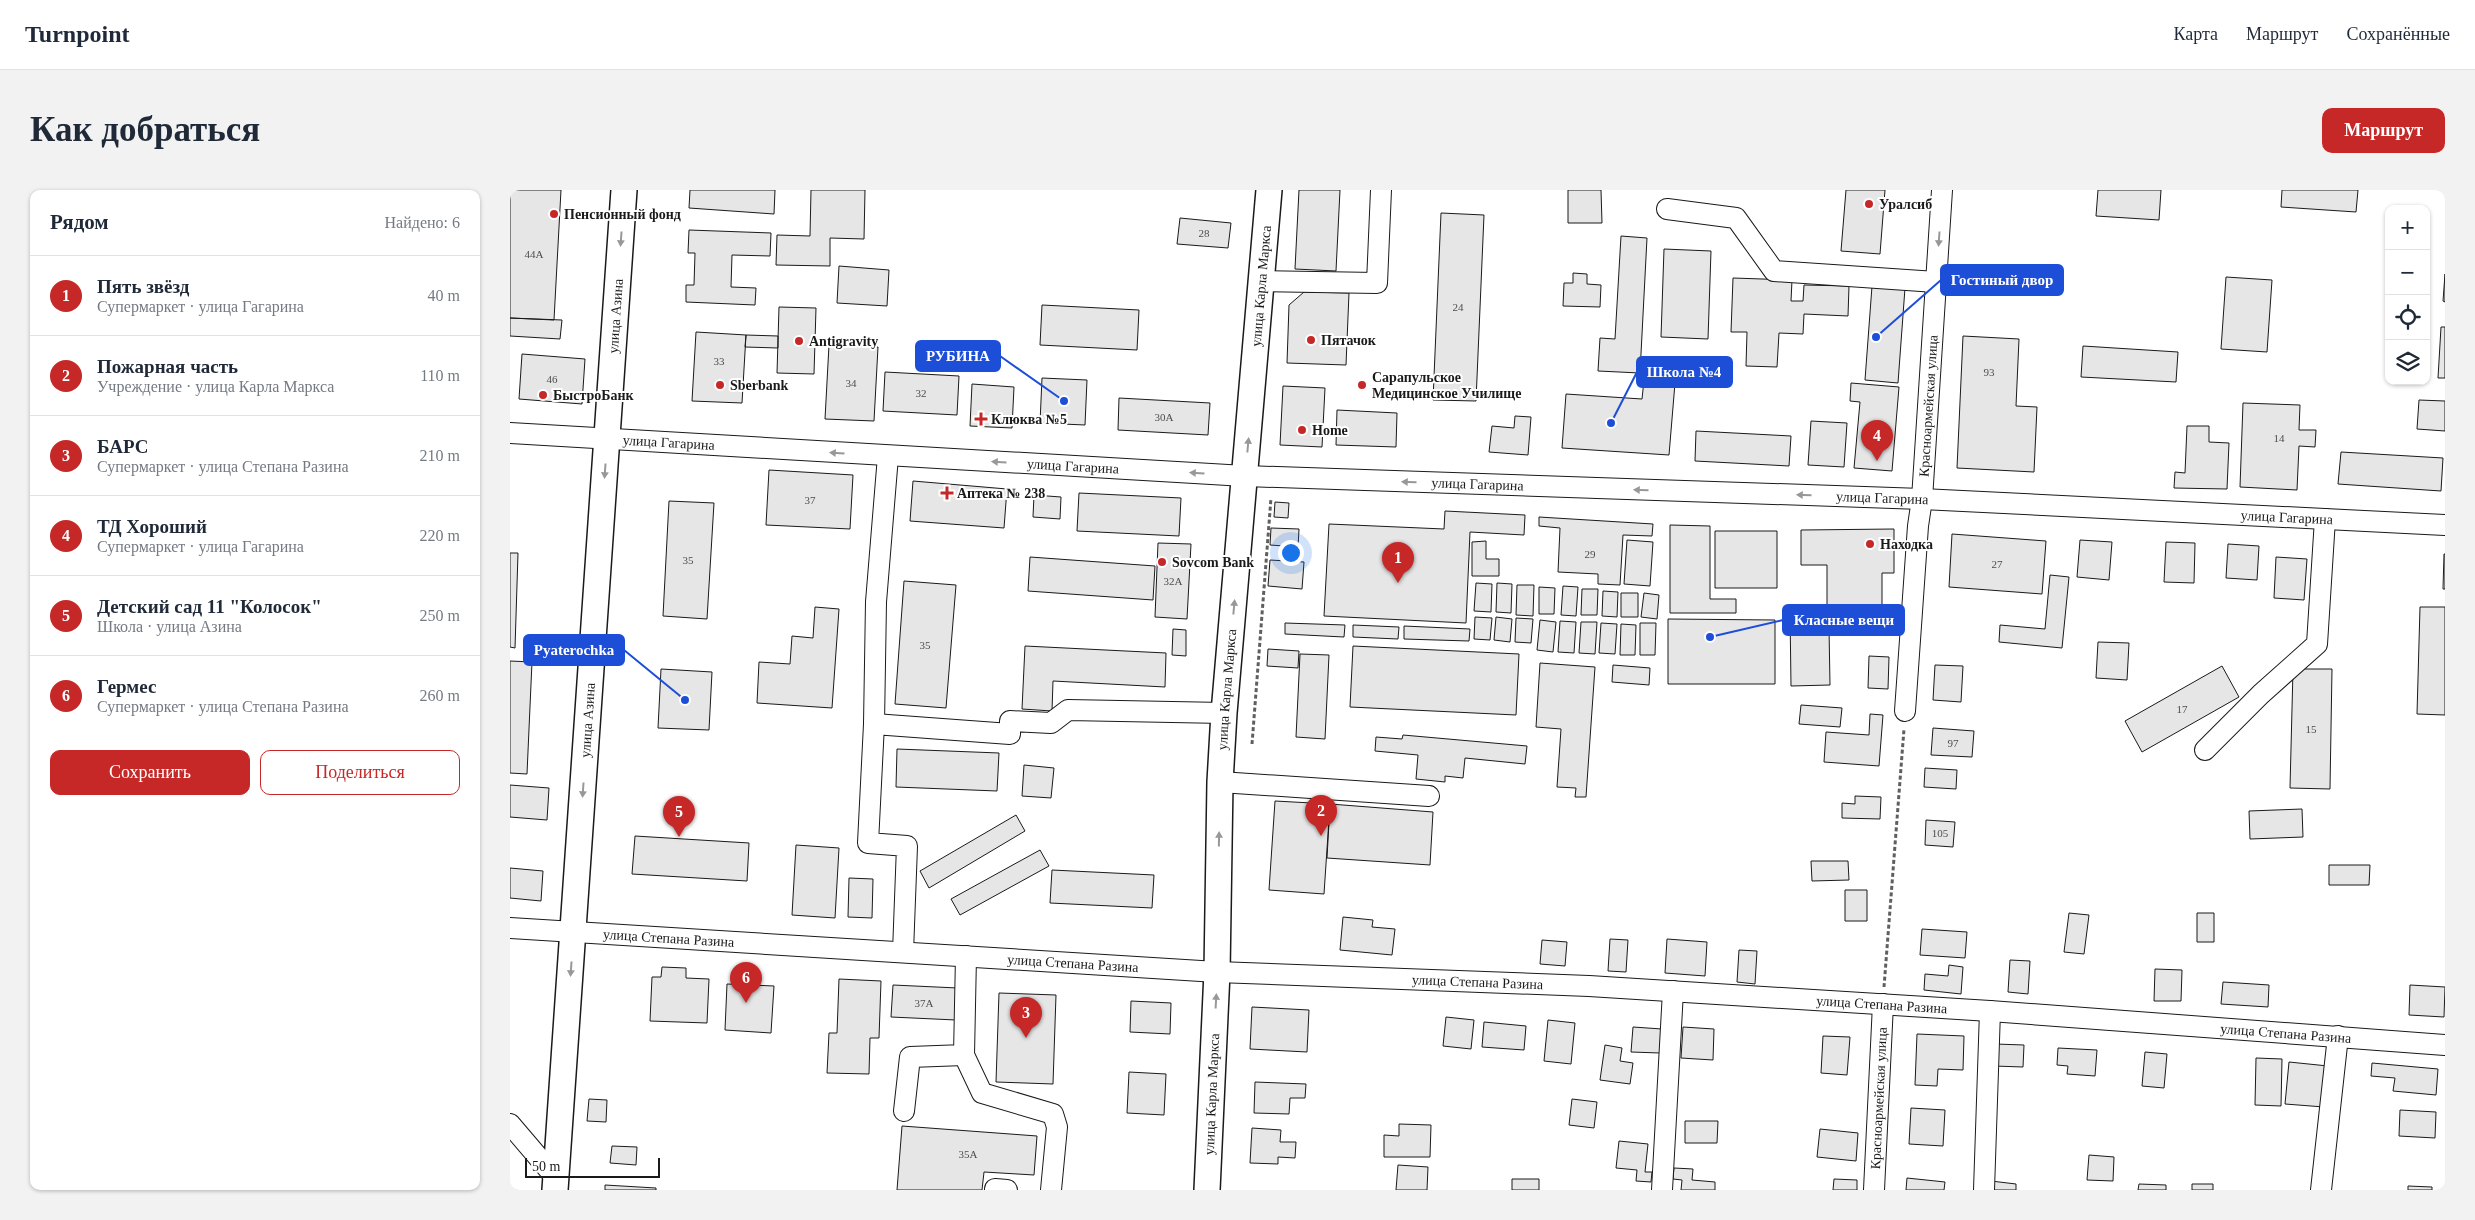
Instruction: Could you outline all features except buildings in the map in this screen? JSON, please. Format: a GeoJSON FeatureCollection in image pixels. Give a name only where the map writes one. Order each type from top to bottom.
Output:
{"type":"FeatureCollection","features":[{"type":"Feature","properties":{"kind":"main road","name":"улица Азина"},"geometry":{"type":"LineString","coordinates":[[556,1184],[624,190]]}},
{"type":"Feature","properties":{"kind":"main road","name":"улица Карла Маркса"},"geometry":{"type":"LineString","coordinates":[[1206,1190],[1217,972],[1220,782],[1224,713],[1269,190]]}},
{"type":"Feature","properties":{"kind":"street"},"geometry":{"type":"LineString","coordinates":[[1262,281],[1378,283],[1381,190]]}},
{"type":"Feature","properties":{"kind":"street","name":"Красноармейская улица"},"geometry":{"type":"LineString","coordinates":[[1905,711],[1918,526],[1922,499],[1942,190]]}},
{"type":"Feature","properties":{"kind":"street"},"geometry":{"type":"LineString","coordinates":[[1668,209],[1736,218],[1774,272],[1936,282]]}},
{"type":"Feature","properties":{"kind":"street","name":"улица Гагарина"},"geometry":{"type":"LineString","coordinates":[[510,432],[1245,476],[1922,499],[2445,525]]}},
{"type":"Feature","properties":{"kind":"street"},"geometry":{"type":"LineString","coordinates":[[888,456],[876,602],[874,724],[868,844],[907,846],[903,952]]}},
{"type":"Feature","properties":{"kind":"street"},"geometry":{"type":"LineString","coordinates":[[2204,750],[2317,644],[2325,519]]}},
{"type":"Feature","properties":{"kind":"street"},"geometry":{"type":"LineString","coordinates":[[874,724],[1010,734],[1010,721],[1052,723],[1068,710],[1224,713]]}},
{"type":"Feature","properties":{"kind":"street"},"geometry":{"type":"LineString","coordinates":[[1220,782],[1429,796]]}},
{"type":"Feature","properties":{"kind":"street","name":"улица Степана Разина"},"geometry":{"type":"LineString","coordinates":[[510,928],[1217,972],[1673,991],[1990,1011],[2445,1045]]}},
{"type":"Feature","properties":{"kind":"street"},"geometry":{"type":"LineString","coordinates":[[966,956],[964,1055],[982,1093],[1053,1114],[1057,1127],[1051,1190]]}},
{"type":"Feature","properties":{"kind":"street"},"geometry":{"type":"LineString","coordinates":[[1662,1190],[1673,991]]}},
{"type":"Feature","properties":{"kind":"street","name":"Красноармейская улица"},"geometry":{"type":"LineString","coordinates":[[1874,1190],[1883,1004]]}},
{"type":"Feature","properties":{"kind":"street"},"geometry":{"type":"LineString","coordinates":[[1984,1190],[1990,1011]]}},
{"type":"Feature","properties":{"kind":"street"},"geometry":{"type":"LineString","coordinates":[[2321,1190],[2338,1036]]}},
{"type":"Feature","properties":{"kind":"street"},"geometry":{"type":"LineString","coordinates":[[904,1111],[910,1057],[964,1055]]}},
{"type":"Feature","properties":{"kind":"street"},"geometry":{"type":"LineString","coordinates":[[514,1132],[556,1184]]}},
{"type":"Feature","properties":{"kind":"path"},"geometry":{"type":"LineString","coordinates":[[1252,744],[1271,498]]}},
{"type":"Feature","properties":{"kind":"path"},"geometry":{"type":"LineString","coordinates":[[1883,1004],[1905,711]]}},
{"type":"Feature","properties":{"kind":"place","name":"Уралсиб"},"geometry":{"type":"Point","coordinates":[1869,204]}},
{"type":"Feature","properties":{"kind":"place","name":"Пенсионный фонд"},"geometry":{"type":"Point","coordinates":[554,214]}},
{"type":"Feature","properties":{"kind":"place","name":"Гостиный двор"},"geometry":{"type":"Point","coordinates":[1876,337]}},
{"type":"Feature","properties":{"kind":"place","name":"Пятачок"},"geometry":{"type":"Point","coordinates":[1311,340]}},
{"type":"Feature","properties":{"kind":"place","name":"Antigravity"},"geometry":{"type":"Point","coordinates":[799,341]}},
{"type":"Feature","properties":{"kind":"place","name":"Sberbank"},"geometry":{"type":"Point","coordinates":[720,385]}},
{"type":"Feature","properties":{"kind":"place","name":"Сарапульское Медицинское Училище"},"geometry":{"type":"Point","coordinates":[1362,385]}},
{"type":"Feature","properties":{"kind":"place","name":"БыстроБанк"},"geometry":{"type":"Point","coordinates":[543,395]}},
{"type":"Feature","properties":{"kind":"place","name":"РУБИНА"},"geometry":{"type":"Point","coordinates":[1064,401]}},
{"type":"Feature","properties":{"kind":"place","name":"Клюква №5"},"geometry":{"type":"Point","coordinates":[981,419]}},
{"type":"Feature","properties":{"kind":"place","name":"Школа №4"},"geometry":{"type":"Point","coordinates":[1611,423]}},
{"type":"Feature","properties":{"kind":"place","name":"Home"},"geometry":{"type":"Point","coordinates":[1302,430]}},
{"type":"Feature","properties":{"kind":"place","name":"ТД Хороший"},"geometry":{"type":"Point","coordinates":[1877,461]}},
{"type":"Feature","properties":{"kind":"place","name":"Аптека № 238"},"geometry":{"type":"Point","coordinates":[947,493]}},
{"type":"Feature","properties":{"kind":"place","name":"Находка"},"geometry":{"type":"Point","coordinates":[1870,544]}},
{"type":"Feature","properties":{"kind":"place","name":"Sovcom Bank"},"geometry":{"type":"Point","coordinates":[1162,562]}},
{"type":"Feature","properties":{"kind":"place","name":"Пять звёзд"},"geometry":{"type":"Point","coordinates":[1398,583]}},
{"type":"Feature","properties":{"kind":"place","name":"Класные вещи"},"geometry":{"type":"Point","coordinates":[1710,637]}},
{"type":"Feature","properties":{"kind":"place","name":"Pyaterochka"},"geometry":{"type":"Point","coordinates":[685,700]}},
{"type":"Feature","properties":{"kind":"place","name":"Пожарная часть"},"geometry":{"type":"Point","coordinates":[1321,836]}},
{"type":"Feature","properties":{"kind":"place","name":"Детский сад 11 \"Колосок\""},"geometry":{"type":"Point","coordinates":[679,837]}},
{"type":"Feature","properties":{"kind":"place","name":"Гермес"},"geometry":{"type":"Point","coordinates":[746,1003]}},
{"type":"Feature","properties":{"kind":"place","name":"БАРС"},"geometry":{"type":"Point","coordinates":[1026,1038]}}]}
